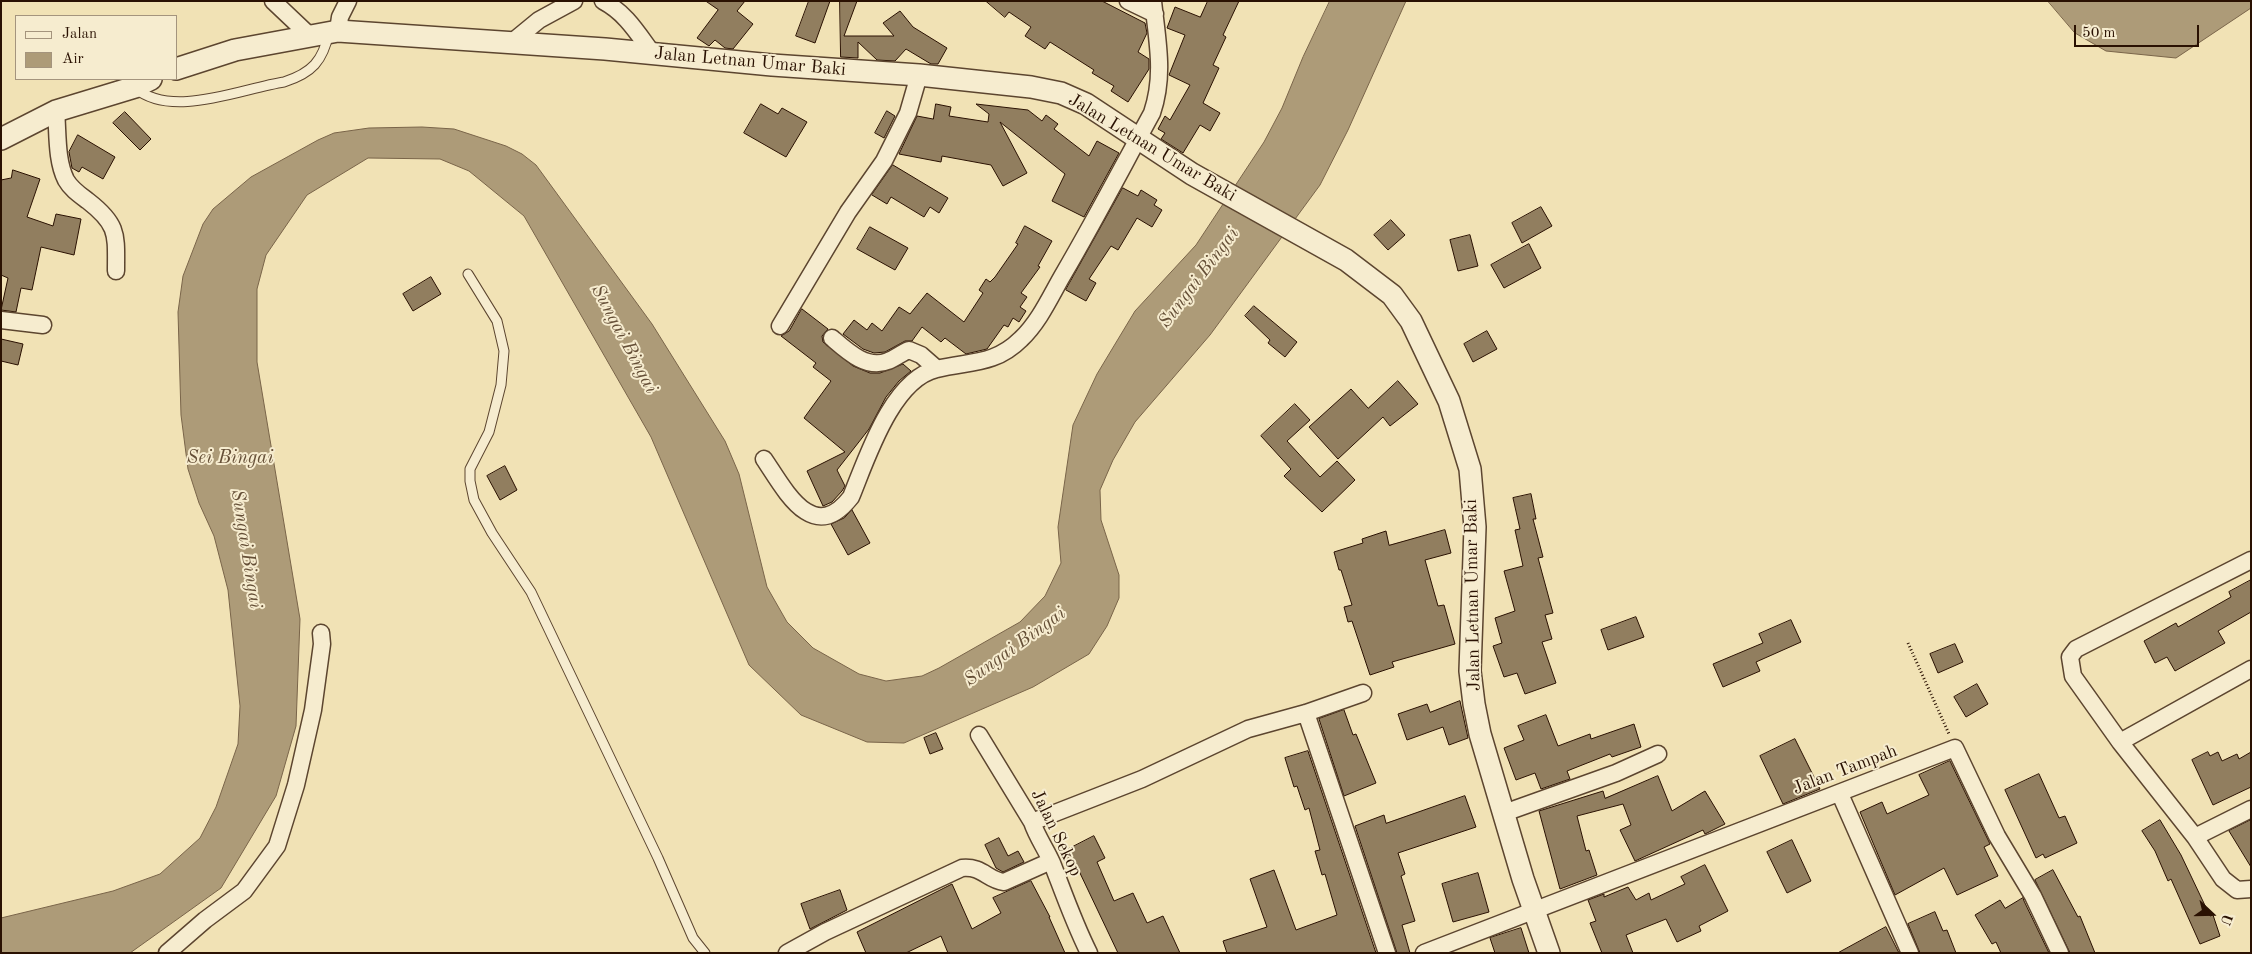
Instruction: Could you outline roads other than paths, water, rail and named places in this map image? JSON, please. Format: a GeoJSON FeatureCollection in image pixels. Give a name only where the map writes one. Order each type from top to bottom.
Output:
{"type":"FeatureCollection","features":[{"type":"Feature","properties":{"kind":"street"},"geometry":{"type":"LineString","coordinates":[[273,1],[326,33],[340,17],[348,1]]}},
{"type":"Feature","properties":{"kind":"street"},"geometry":{"type":"LineString","coordinates":[[511,43],[539,20],[574,1]]}},
{"type":"Feature","properties":{"kind":"street"},"geometry":{"type":"LineString","coordinates":[[603,1],[615,7],[631,23],[653,54]]}},
{"type":"Feature","properties":{"kind":"street"},"geometry":{"type":"LineString","coordinates":[[764,459],[795,505],[814,516],[824,517],[834,512],[851,497],[875,438],[908,386],[923,374],[937,369],[992,358],[1009,350],[1022,338],[1038,318],[1089,231],[1152,113],[1159,94],[1160,76],[1154,8],[1128,1]]}},
{"type":"Feature","properties":{"kind":"street","name":"Jalan Letnan Umar Baki"},"geometry":{"type":"LineString","coordinates":[[178,68],[235,50],[326,33],[511,43],[772,65],[919,75],[1031,87],[1061,93],[1112,119],[1138,139],[1192,174],[1346,260],[1392,295],[1411,321],[1449,401],[1470,469],[1475,527],[1470,671],[1480,734],[1523,879],[1549,953]]}},
{"type":"Feature","properties":{"kind":"street"},"geometry":{"type":"LineString","coordinates":[[780,326],[848,212],[884,160],[908,113],[919,75]]}},
{"type":"Feature","properties":{"kind":"street"},"geometry":{"type":"LineString","coordinates":[[1,139],[56,111],[143,83]]}},
{"type":"Feature","properties":{"kind":"street"},"geometry":{"type":"LineString","coordinates":[[56,111],[62,170],[73,190],[97,208],[114,228],[116,236],[116,271]]}},
{"type":"Feature","properties":{"kind":"street"},"geometry":{"type":"LineString","coordinates":[[1,320],[43,325]]}},
{"type":"Feature","properties":{"kind":"street"},"geometry":{"type":"LineString","coordinates":[[832,338],[846,350],[868,362],[882,363],[909,350],[921,355],[937,369]]}},
{"type":"Feature","properties":{"kind":"street"},"geometry":{"type":"LineString","coordinates":[[2251,560],[2073,652],[2070,657],[2074,676],[2120,742],[2195,837],[2230,886],[2237,890],[2251,889]]}},
{"type":"Feature","properties":{"kind":"street"},"geometry":{"type":"LineString","coordinates":[[167,953],[205,920],[244,891],[277,846],[296,785],[313,710],[322,644],[321,632]]}},
{"type":"Feature","properties":{"kind":"street"},"geometry":{"type":"LineString","coordinates":[[2120,742],[2251,669]]}},
{"type":"Feature","properties":{"kind":"street"},"geometry":{"type":"LineString","coordinates":[[1032,822],[1142,779],[1248,729],[1306,713],[1363,693]]}},
{"type":"Feature","properties":{"kind":"street"},"geometry":{"type":"LineString","coordinates":[[1306,713],[1387,953]]}},
{"type":"Feature","properties":{"kind":"street","name":"Jalan Sekop"},"geometry":{"type":"LineString","coordinates":[[979,735],[1032,822],[1036,834],[1051,861],[1071,917],[1088,953]]}},
{"type":"Feature","properties":{"kind":"street","name":"Jalan Tampah"},"geometry":{"type":"LineString","coordinates":[[1424,953],[1955,748],[1997,836],[2033,896],[2060,953]]}},
{"type":"Feature","properties":{"kind":"street"},"geometry":{"type":"LineString","coordinates":[[1504,813],[1616,773],[1658,754]]}},
{"type":"Feature","properties":{"kind":"street"},"geometry":{"type":"LineString","coordinates":[[1840,794],[1910,953]]}},
{"type":"Feature","properties":{"kind":"street"},"geometry":{"type":"LineString","coordinates":[[2195,837],[2251,809]]}},
{"type":"Feature","properties":{"kind":"street"},"geometry":{"type":"LineString","coordinates":[[787,953],[825,932],[962,868],[977,868],[997,881],[1004,882],[1051,861]]}},
{"type":"Feature","properties":{"kind":"lane"},"geometry":{"type":"LineString","coordinates":[[143,83],[144,95],[154,99],[180,103],[284,82],[297,78],[310,70],[320,60],[326,48],[326,33]]}},
{"type":"Feature","properties":{"kind":"lane"},"geometry":{"type":"LineString","coordinates":[[468,274],[497,321],[504,351],[501,385],[490,432],[470,469],[470,481],[474,500],[492,533],[531,592],[658,858],[693,938],[705,953]]}},
{"type":"Feature","properties":{"kind":"water","name":"Sei Bingai"},"geometry":{"type":"Polygon","coordinates":[[[1330,1],[1406,1],[1348,130],[1320,185],[1210,335],[1135,422],[1113,460],[1100,490],[1101,520],[1119,575],[1119,598],[1107,626],[1089,654],[1033,687],[904,743],[867,742],[801,715],[749,665],[651,437],[524,216],[469,171],[440,159],[368,158],[307,195],[266,255],[257,289],[257,362],[300,619],[296,726],[276,796],[221,888],[130,953],[1,953],[1,918],[113,891],[160,874],[200,838],[216,807],[238,744],[240,706],[228,590],[214,536],[199,503],[188,469],[181,415],[178,312],[183,276],[203,224],[213,209],[251,177],[334,133],[369,128],[422,127],[454,129],[506,146],[522,154],[536,165],[652,324],[725,441],[739,474],[767,587],[787,622],[813,648],[859,674],[886,681],[922,676],[1020,622],[1045,596],[1061,563],[1058,527],[1073,425],[1097,374],[1135,311],[1196,245],[1264,142],[1282,108],[1303,57],[1330,1]]]}},
{"type":"Feature","properties":{"kind":"water"},"geometry":{"type":"Polygon","coordinates":[[[2048,1],[2251,1],[2251,8],[2176,58],[2106,51],[2075,33],[2048,1]]]}},
{"type":"Feature","properties":{"kind":"water label","name":"Sungai Bingai"},"geometry":{"type":"Point","coordinates":[1199,278]}},
{"type":"Feature","properties":{"kind":"water label","name":"Sungai Bingai"},"geometry":{"type":"Point","coordinates":[624,339]}},
{"type":"Feature","properties":{"kind":"water label","name":"Sungai Bingai"},"geometry":{"type":"Point","coordinates":[246,549]}},
{"type":"Feature","properties":{"kind":"water label","name":"Sungai Bingai"},"geometry":{"type":"Point","coordinates":[1015,647]}}]}
